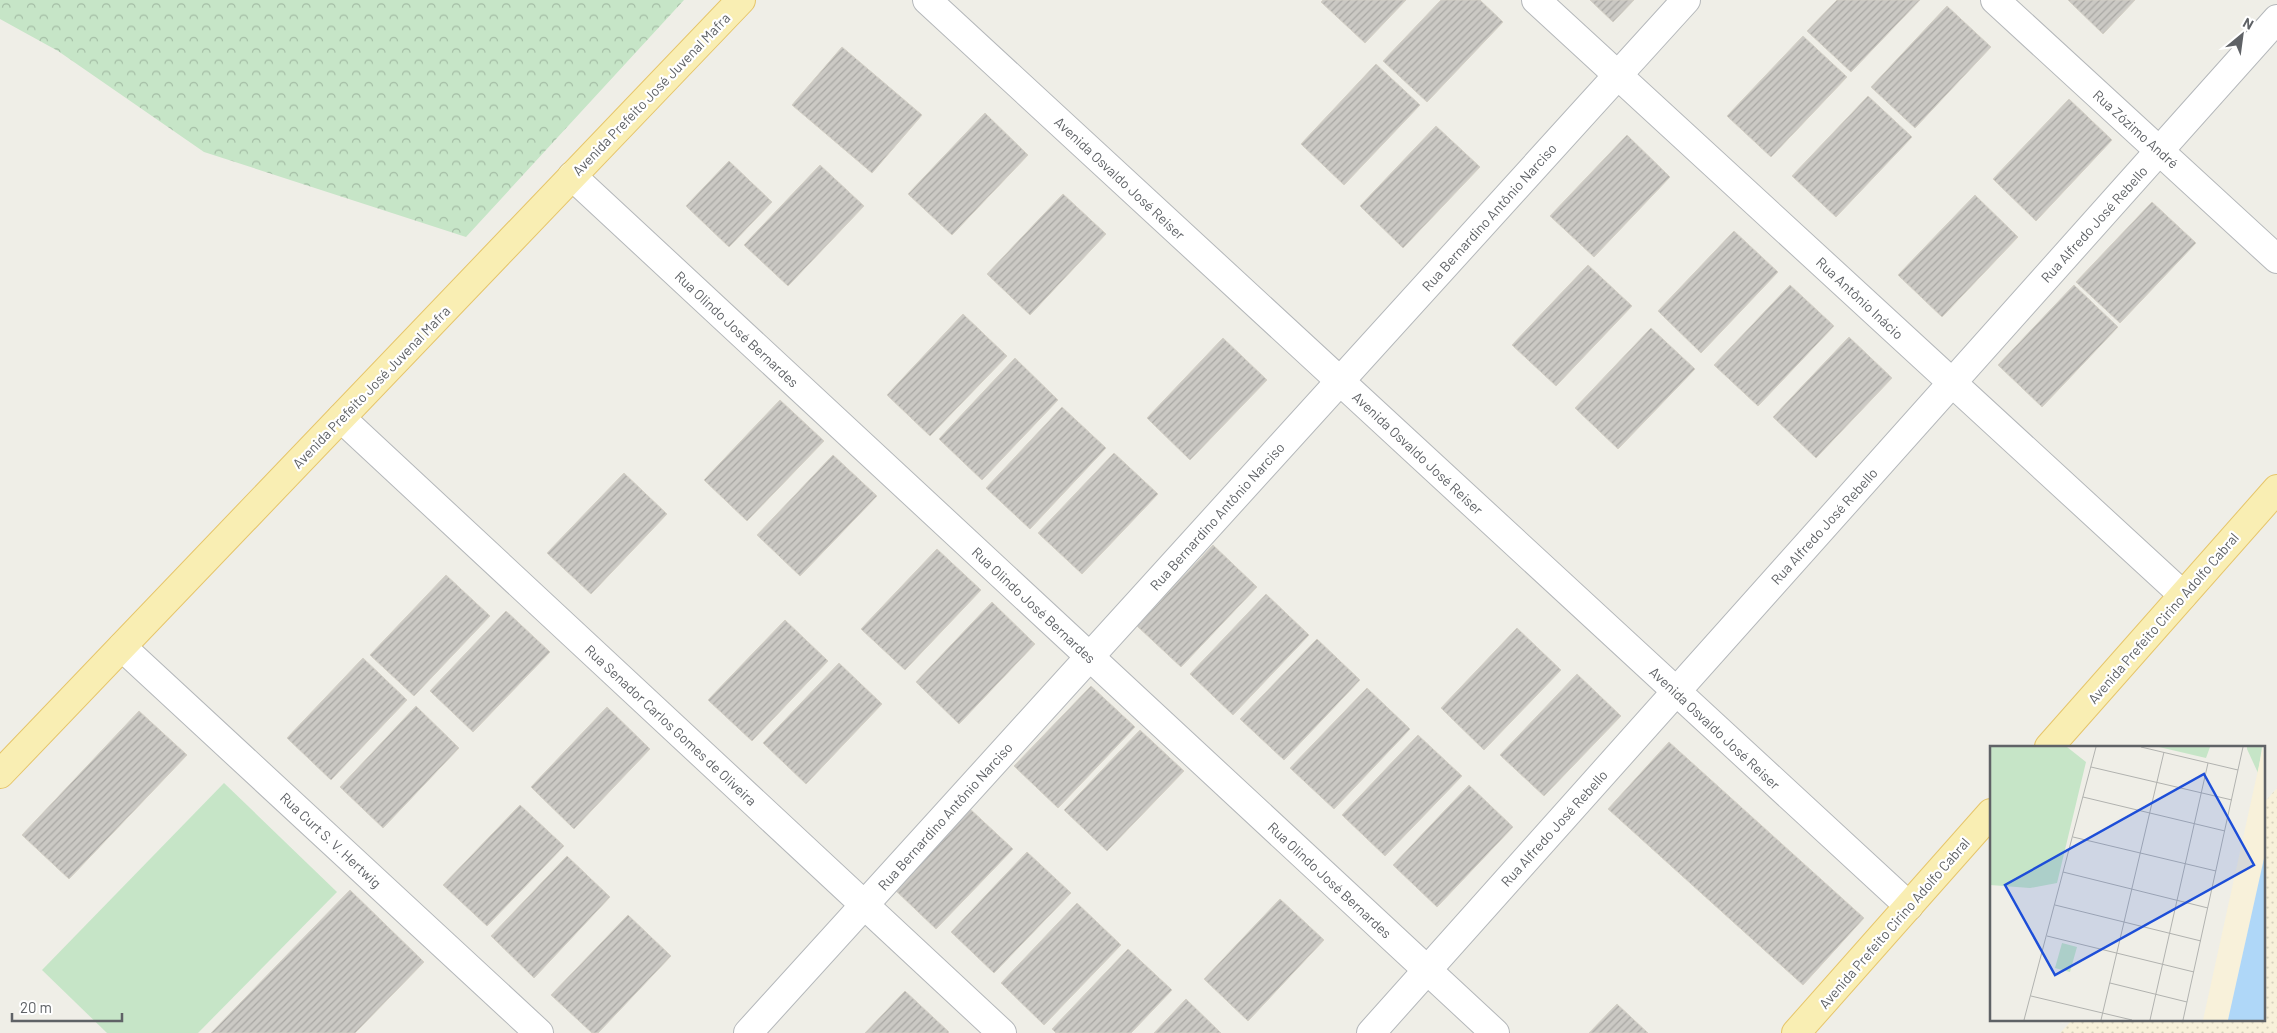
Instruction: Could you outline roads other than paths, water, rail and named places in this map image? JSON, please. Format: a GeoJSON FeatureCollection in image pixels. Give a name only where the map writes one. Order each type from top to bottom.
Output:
{"type":"FeatureCollection","features":[{"type":"Feature","properties":{"kind":"main road","name":"Avenida Prefeito José Juvenal Mafra"},"geometry":{"type":"LineString","coordinates":[[0,774],[741,0]]}},
{"type":"Feature","properties":{"kind":"main road","name":"Avenida Prefeito Cirino Adolfo Cabral"},"geometry":{"type":"LineString","coordinates":[[2050,746],[2277,489]]}},
{"type":"Feature","properties":{"kind":"main road","name":"Avenida Prefeito Cirino Adolfo Cabral"},"geometry":{"type":"LineString","coordinates":[[1796,1033],[1990,814]]}},
{"type":"Feature","properties":{"kind":"street","name":"Avenida Osvaldo José Reiser"},"geometry":{"type":"LineString","coordinates":[[928,0],[1909,906]]}},
{"type":"Feature","properties":{"kind":"street","name":"Rua Antônio Inácio"},"geometry":{"type":"LineString","coordinates":[[1536,0],[2183,595]]}},
{"type":"Feature","properties":{"kind":"street","name":"Rua Bernardino Antônio Narciso"},"geometry":{"type":"LineString","coordinates":[[748,1033],[1686,0]]}},
{"type":"Feature","properties":{"kind":"street","name":"Rua Zózimo André"},"geometry":{"type":"LineString","coordinates":[[1994,0],[2277,259]]}},
{"type":"Feature","properties":{"kind":"street","name":"Rua Alfredo José Rebello"},"geometry":{"type":"LineString","coordinates":[[1371,1033],[2277,19]]}},
{"type":"Feature","properties":{"kind":"street","name":"Rua Olindo José Bernardes"},"geometry":{"type":"LineString","coordinates":[[572,176],[1495,1033]]}},
{"type":"Feature","properties":{"kind":"street","name":"Rua Senador Carlos Gomes de Oliveira"},"geometry":{"type":"LineString","coordinates":[[341,418],[1002,1033]]}},
{"type":"Feature","properties":{"kind":"street","name":"Rua Curt S. V. Hertwig"},"geometry":{"type":"LineString","coordinates":[[122,647],[539,1033]]}}]}
